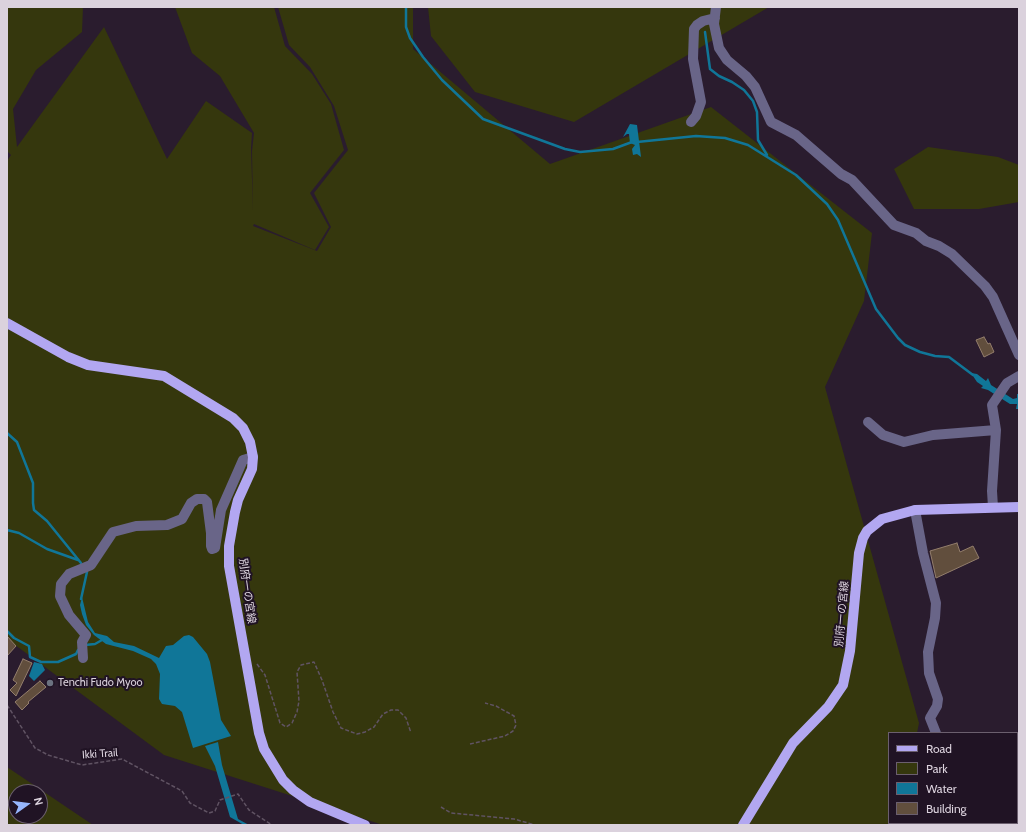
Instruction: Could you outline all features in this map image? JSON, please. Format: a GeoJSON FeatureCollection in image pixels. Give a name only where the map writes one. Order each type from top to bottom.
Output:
{"type":"FeatureCollection","features":[{"type":"Feature","properties":{"kind":"main road","name":"別府一の宮線"},"geometry":{"type":"LineString","coordinates":[[7,322],[68,357],[88,365],[164,376],[233,418],[243,428],[250,442],[253,457],[252,469],[248,481],[238,500],[230,546],[231,585],[264,749],[283,780],[293,790],[310,802],[365,825]]}},
{"type":"Feature","properties":{"kind":"main road","name":"別府一の宮線"},"geometry":{"type":"LineString","coordinates":[[743,825],[793,742],[828,707],[843,685],[850,651],[859,552],[863,538],[872,525],[882,519],[916,510],[1019,507]]}},
{"type":"Feature","properties":{"kind":"street"},"geometry":{"type":"LineString","coordinates":[[716,7],[714,24],[719,48],[727,60],[746,76],[755,87],[771,122],[796,135],[841,174],[849,177],[894,225],[916,233],[926,241],[940,246],[952,254],[986,286],[993,297],[1019,355]]}},
{"type":"Feature","properties":{"kind":"street"},"geometry":{"type":"LineString","coordinates":[[691,122],[696,116],[702,102],[693,59],[694,29],[703,21],[715,18]]}},
{"type":"Feature","properties":{"kind":"street"},"geometry":{"type":"LineString","coordinates":[[1004,320],[1019,338]]}},
{"type":"Feature","properties":{"kind":"street"},"geometry":{"type":"LineString","coordinates":[[992,507],[996,430],[992,405],[1002,388],[1019,376]]}},
{"type":"Feature","properties":{"kind":"street"},"geometry":{"type":"LineString","coordinates":[[868,422],[883,435],[904,442],[933,435],[996,430]]}},
{"type":"Feature","properties":{"kind":"street"},"geometry":{"type":"LineString","coordinates":[[83,658],[82,642],[86,635],[69,615],[60,596],[61,584],[69,574],[91,565],[113,532],[136,526],[167,525],[182,520],[191,503],[197,499],[204,499],[207,502],[211,546],[212,548],[215,548],[221,510],[243,460],[253,457]]}},
{"type":"Feature","properties":{"kind":"street"},"geometry":{"type":"LineString","coordinates":[[916,510],[923,553],[936,603],[935,618],[928,652],[929,673],[938,699],[937,706],[930,718],[936,732]]}},
{"type":"Feature","properties":{"kind":"street"},"geometry":{"type":"LineString","coordinates":[[908,825],[920,824]]}},
{"type":"Feature","properties":{"kind":"path"},"geometry":{"type":"LineString","coordinates":[[247,663],[258,664],[265,675],[280,723],[286,727],[292,723],[297,712],[299,701],[297,672],[301,665],[314,662],[333,712],[341,728],[357,734],[365,732],[374,727],[383,714],[391,710],[398,710],[406,718],[411,733]]}},
{"type":"Feature","properties":{"kind":"path"},"geometry":{"type":"LineString","coordinates":[[470,744],[505,736],[513,731],[516,725],[514,716],[496,706],[485,703]]}},
{"type":"Feature","properties":{"kind":"path","name":"Ikki Trail"},"geometry":{"type":"LineString","coordinates":[[7,705],[35,748],[48,755],[82,765],[122,759],[182,791],[190,804],[209,813],[215,811],[220,800],[238,794],[249,810],[272,825]]}},
{"type":"Feature","properties":{"kind":"path"},"geometry":{"type":"LineString","coordinates":[[441,807],[451,813],[514,819],[535,825]]}},
{"type":"Feature","properties":{"kind":"green space"},"geometry":{"type":"Polygon","coordinates":[[[7,7],[83,7],[82,32],[36,70],[13,109],[17,147],[104,27],[167,159],[206,101],[252,133],[251,148],[253,211],[252,151],[254,133],[220,76],[192,53],[175,7],[274,7],[285,46],[312,74],[331,104],[344,150],[310,193],[329,227],[315,250],[254,224],[253,226],[317,251],[331,227],[314,193],[348,150],[334,106],[310,67],[289,45],[278,7],[413,7],[413,49],[550,164],[711,107],[872,233],[864,301],[825,387],[919,723],[917,732],[888,732],[888,824],[894,825],[383,825],[164,755],[7,639],[7,161],[11,155],[7,151],[7,7]]]}},
{"type":"Feature","properties":{"kind":"green space"},"geometry":{"type":"Polygon","coordinates":[[[428,7],[769,7],[574,122],[475,92],[431,36],[428,7]]]}},
{"type":"Feature","properties":{"kind":"green space"},"geometry":{"type":"Polygon","coordinates":[[[928,147],[998,157],[1019,165],[1019,202],[979,209],[914,209],[894,169],[928,147]]]}},
{"type":"Feature","properties":{"kind":"green space"},"geometry":{"type":"Polygon","coordinates":[[[7,767],[32,784],[8,784],[8,824],[48,824],[48,795],[93,825],[7,825],[7,767]]]}},
{"type":"Feature","properties":{"kind":"water"},"geometry":{"type":"Polygon","coordinates":[[[630,124],[637,125],[641,157],[637,154],[633,155],[632,149],[635,145],[630,143],[629,134],[623,137],[630,124]]]}},
{"type":"Feature","properties":{"kind":"water"},"geometry":{"type":"Polygon","coordinates":[[[971,373],[977,374],[986,381],[988,378],[991,385],[1013,399],[1017,398],[1017,394],[1019,394],[1019,409],[1016,409],[1017,404],[1010,404],[988,390],[981,388],[983,386],[977,382],[971,373]]]}},
{"type":"Feature","properties":{"kind":"water"},"geometry":{"type":"Polygon","coordinates":[[[82,597],[88,622],[95,633],[107,636],[114,642],[134,646],[159,658],[166,646],[173,645],[184,636],[189,635],[193,637],[207,654],[210,662],[221,720],[231,736],[193,748],[182,712],[175,706],[162,704],[159,699],[160,674],[156,664],[151,659],[133,651],[106,644],[94,635],[86,625],[82,614],[80,605],[82,597]]]}},
{"type":"Feature","properties":{"kind":"water"},"geometry":{"type":"Polygon","coordinates":[[[34,662],[42,664],[45,670],[34,681],[29,676],[34,662]]]}},
{"type":"Feature","properties":{"kind":"water"},"geometry":{"type":"Polygon","coordinates":[[[218,742],[222,765],[238,819],[249,825],[244,825],[230,817],[215,766],[205,746],[218,742]]]}},
{"type":"Feature","properties":{"kind":"building"},"geometry":{"type":"Polygon","coordinates":[[[984,337],[988,344],[990,343],[994,352],[984,357],[976,340],[984,337]]]}},
{"type":"Feature","properties":{"kind":"building"},"geometry":{"type":"Polygon","coordinates":[[[957,543],[960,552],[973,546],[979,558],[936,578],[930,551],[957,543]]]}},
{"type":"Feature","properties":{"kind":"building"},"geometry":{"type":"Polygon","coordinates":[[[7,636],[16,646],[7,656],[7,636]]]}},
{"type":"Feature","properties":{"kind":"building"},"geometry":{"type":"Polygon","coordinates":[[[23,659],[32,663],[16,696],[10,690],[17,683],[13,680],[23,659]]]}},
{"type":"Feature","properties":{"kind":"building"},"geometry":{"type":"Polygon","coordinates":[[[40,681],[46,687],[28,702],[29,703],[22,710],[15,702],[40,681]]]}},
{"type":"Feature","properties":{"kind":"waterway"},"geometry":{"type":"LineString","coordinates":[[406,7],[406,27],[410,38],[423,57],[442,80],[483,119],[565,149],[580,152],[613,149],[632,142]]}},
{"type":"Feature","properties":{"kind":"waterway"},"geometry":{"type":"LineString","coordinates":[[705,32],[710,69],[719,76],[744,90],[753,101],[757,112],[758,140],[767,155]]}},
{"type":"Feature","properties":{"kind":"waterway"},"geometry":{"type":"LineString","coordinates":[[637,142],[696,136],[725,138],[748,145],[796,175],[827,204],[838,220],[876,309],[898,338],[905,345],[920,352],[935,356],[949,357],[973,375]]}},
{"type":"Feature","properties":{"kind":"waterway"},"geometry":{"type":"LineString","coordinates":[[7,433],[17,442],[33,483],[34,510],[47,521],[81,563]]}},
{"type":"Feature","properties":{"kind":"waterway"},"geometry":{"type":"LineString","coordinates":[[7,530],[19,533],[47,549],[78,560]]}},
{"type":"Feature","properties":{"kind":"waterway"},"geometry":{"type":"LineString","coordinates":[[81,599],[87,572]]}},
{"type":"Feature","properties":{"kind":"waterway"},"geometry":{"type":"LineString","coordinates":[[7,631],[14,638],[29,646],[30,657],[41,662],[58,662],[76,654],[78,650]]}},
{"type":"Feature","properties":{"kind":"waterway"},"geometry":{"type":"LineString","coordinates":[[85,645],[95,644],[102,640]]}},
{"type":"Feature","properties":{"kind":"place","name":"Tenchi Fudo Myoo"},"geometry":{"type":"Point","coordinates":[50,683]}}]}
